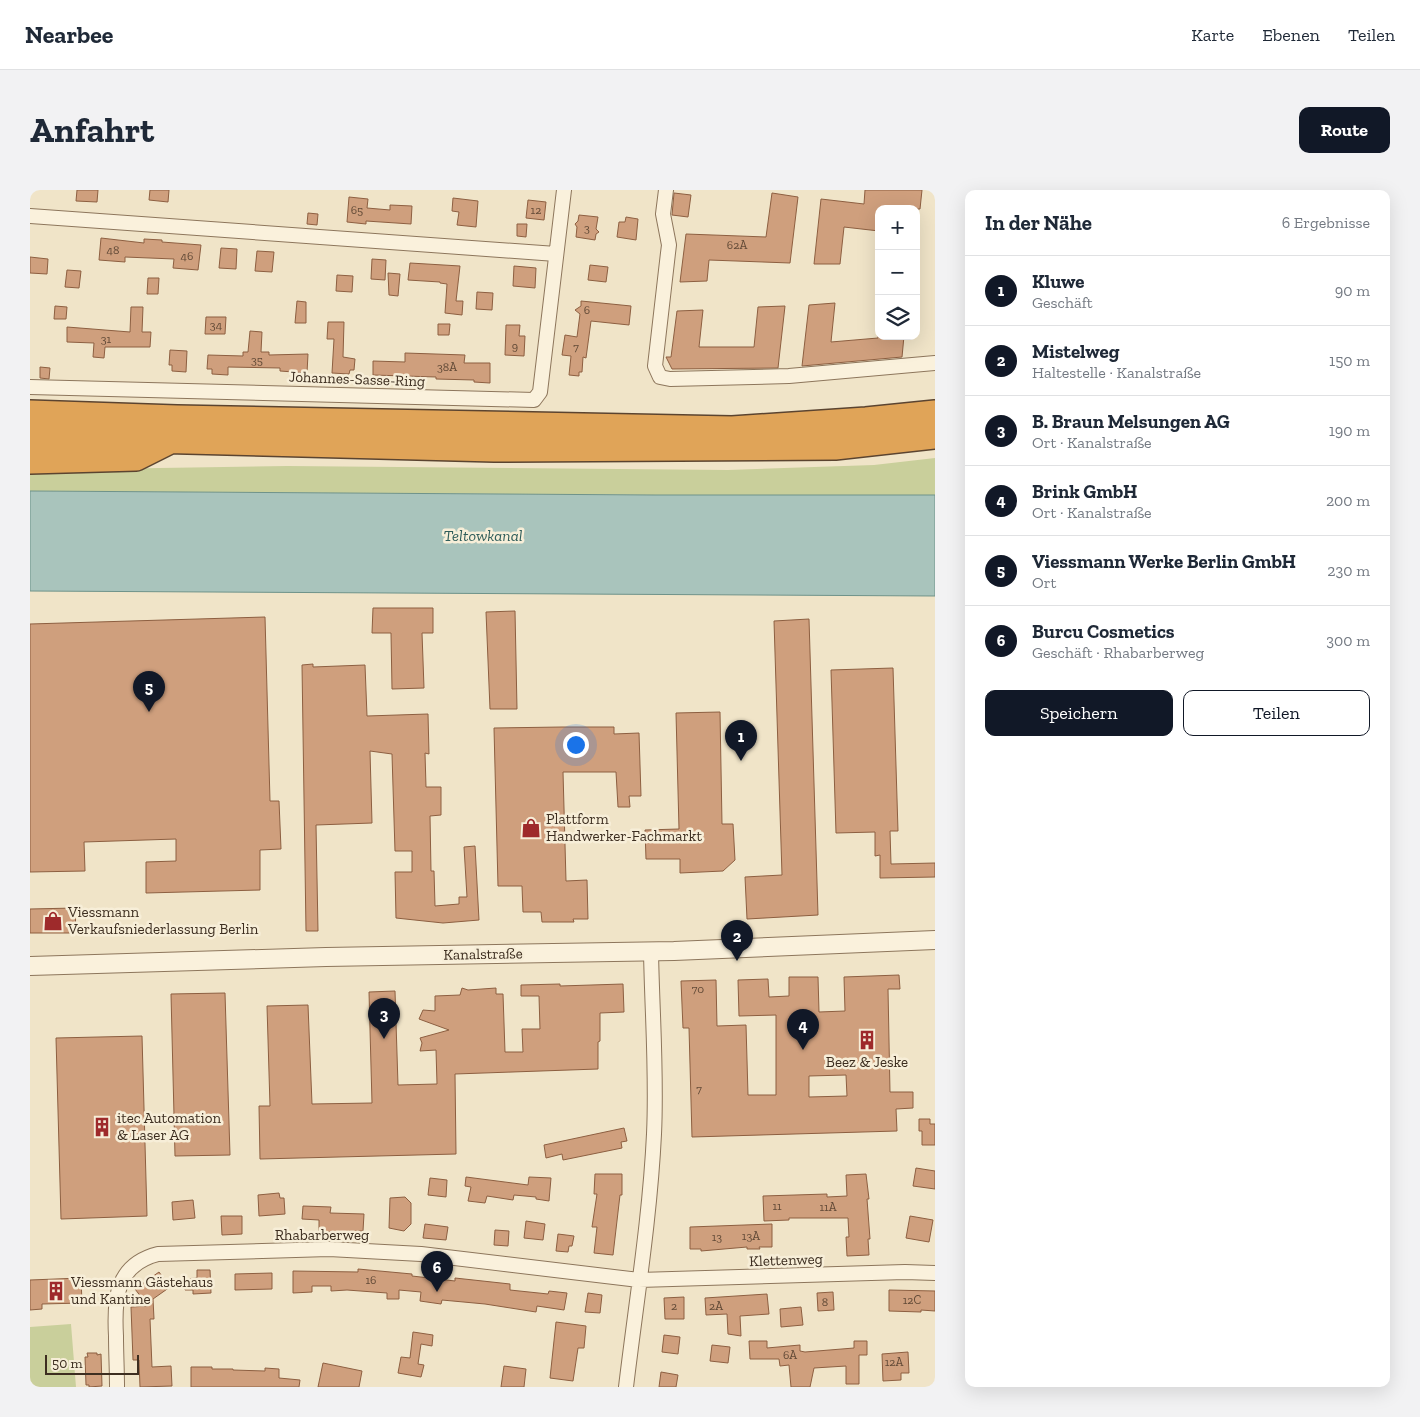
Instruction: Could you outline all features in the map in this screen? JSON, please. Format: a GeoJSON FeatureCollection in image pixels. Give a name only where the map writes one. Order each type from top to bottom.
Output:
{"type":"FeatureCollection","features":[{"type":"Feature","properties":{"kind":"highway"},"geometry":{"type":"LineString","coordinates":[[30,413],[732,429],[866,420],[935,413]]}},
{"type":"Feature","properties":{"kind":"highway"},"geometry":{"type":"LineString","coordinates":[[30,437],[494,449],[835,447],[935,436]]}},
{"type":"Feature","properties":{"kind":"highway"},"geometry":{"type":"LineString","coordinates":[[30,461],[136,458],[171,441]]}},
{"type":"Feature","properties":{"kind":"street","name":"Johannes-Sasse-Ring"},"geometry":{"type":"LineString","coordinates":[[30,387],[534,400],[540,392],[564,190]]}},
{"type":"Feature","properties":{"kind":"street"},"geometry":{"type":"LineString","coordinates":[[666,190],[663,214],[669,245],[655,366],[660,377],[670,379],[789,376],[935,363]]}},
{"type":"Feature","properties":{"kind":"street"},"geometry":{"type":"LineString","coordinates":[[30,216],[556,254]]}},
{"type":"Feature","properties":{"kind":"street","name":"Kanalstraße"},"geometry":{"type":"LineString","coordinates":[[30,966],[326,957],[651,951],[935,940]]}},
{"type":"Feature","properties":{"kind":"street"},"geometry":{"type":"LineString","coordinates":[[626,1387],[651,1176],[654,1133],[655,1082],[651,951]]}},
{"type":"Feature","properties":{"kind":"street","name":"Rhabarberweg"},"geometry":{"type":"LineString","coordinates":[[117,1387],[115,1312],[117,1292],[130,1269],[143,1260],[158,1254],[329,1249],[421,1254],[639,1280]]}},
{"type":"Feature","properties":{"kind":"street","name":"Klettenweg"},"geometry":{"type":"LineString","coordinates":[[639,1280],[905,1272],[935,1273]]}},
{"type":"Feature","properties":{"kind":"green space"},"geometry":{"type":"Polygon","coordinates":[[[935,458],[935,495],[30,491],[30,470],[287,466],[728,470],[874,465],[935,458]]]}},
{"type":"Feature","properties":{"kind":"green space"},"geometry":{"type":"Polygon","coordinates":[[[71,1324],[76,1387],[30,1387],[30,1327],[71,1324]]]}},
{"type":"Feature","properties":{"kind":"water","name":"Teltowkanal"},"geometry":{"type":"Polygon","coordinates":[[[30,491],[935,495],[935,596],[30,591],[30,491]]]}},
{"type":"Feature","properties":{"kind":"building"},"geometry":{"type":"Polygon","coordinates":[[[77,190],[98,190],[97,202],[76,201],[77,190]]]}},
{"type":"Feature","properties":{"kind":"building"},"geometry":{"type":"Polygon","coordinates":[[[150,190],[169,190],[168,202],[149,200],[150,190]]]}},
{"type":"Feature","properties":{"kind":"building"},"geometry":{"type":"Polygon","coordinates":[[[865,190],[922,190],[920,209],[920,205],[875,205],[875,231],[844,227],[840,264],[814,264],[821,199],[864,204],[865,190]]]}},
{"type":"Feature","properties":{"kind":"building"},"geometry":{"type":"Polygon","coordinates":[[[674,193],[691,195],[688,217],[672,215],[674,193]]]}},
{"type":"Feature","properties":{"kind":"building"},"geometry":{"type":"Polygon","coordinates":[[[772,193],[798,197],[790,263],[709,260],[707,281],[680,282],[686,234],[766,237],[772,193]]]}},
{"type":"Feature","properties":{"kind":"building"},"geometry":{"type":"Polygon","coordinates":[[[349,197],[368,199],[367,208],[390,210],[390,205],[412,206],[411,224],[366,221],[366,224],[347,222],[349,197]]]}},
{"type":"Feature","properties":{"kind":"building"},"geometry":{"type":"Polygon","coordinates":[[[453,198],[478,201],[476,227],[457,225],[459,212],[452,211],[453,198]]]}},
{"type":"Feature","properties":{"kind":"building"},"geometry":{"type":"Polygon","coordinates":[[[528,200],[546,202],[544,220],[526,218],[528,200]]]}},
{"type":"Feature","properties":{"kind":"building"},"geometry":{"type":"Polygon","coordinates":[[[308,213],[318,214],[317,225],[307,224],[308,213]]]}},
{"type":"Feature","properties":{"kind":"building"},"geometry":{"type":"Polygon","coordinates":[[[579,215],[598,217],[596,229],[599,232],[596,234],[595,240],[576,237],[577,227],[575,224],[578,221],[579,215]]]}},
{"type":"Feature","properties":{"kind":"building"},"geometry":{"type":"Polygon","coordinates":[[[626,217],[638,219],[636,240],[617,237],[619,222],[625,222],[626,217]]]}},
{"type":"Feature","properties":{"kind":"building"},"geometry":{"type":"Polygon","coordinates":[[[517,224],[527,224],[526,237],[517,236],[517,224]]]}},
{"type":"Feature","properties":{"kind":"building"},"geometry":{"type":"Polygon","coordinates":[[[101,238],[144,243],[144,239],[162,240],[162,242],[201,245],[198,270],[173,268],[174,259],[125,257],[125,262],[99,260],[101,238]]]}},
{"type":"Feature","properties":{"kind":"building"},"geometry":{"type":"Polygon","coordinates":[[[221,248],[237,249],[236,269],[219,268],[221,248]]]}},
{"type":"Feature","properties":{"kind":"building"},"geometry":{"type":"Polygon","coordinates":[[[257,251],[274,252],[272,272],[255,271],[257,251]]]}},
{"type":"Feature","properties":{"kind":"building"},"geometry":{"type":"Polygon","coordinates":[[[30,257],[48,259],[47,274],[30,273],[30,257]]]}},
{"type":"Feature","properties":{"kind":"building"},"geometry":{"type":"Polygon","coordinates":[[[372,259],[386,260],[385,280],[371,279],[372,259]]]}},
{"type":"Feature","properties":{"kind":"building"},"geometry":{"type":"Polygon","coordinates":[[[410,263],[460,266],[456,301],[463,301],[462,315],[445,313],[447,284],[408,280],[410,263]]]}},
{"type":"Feature","properties":{"kind":"building"},"geometry":{"type":"Polygon","coordinates":[[[590,265],[608,267],[606,282],[588,280],[590,265]]]}},
{"type":"Feature","properties":{"kind":"building"},"geometry":{"type":"Polygon","coordinates":[[[514,266],[536,268],[535,288],[513,286],[514,266]]]}},
{"type":"Feature","properties":{"kind":"building"},"geometry":{"type":"Polygon","coordinates":[[[67,270],[81,271],[79,288],[65,287],[67,270]]]}},
{"type":"Feature","properties":{"kind":"building"},"geometry":{"type":"Polygon","coordinates":[[[388,273],[400,274],[398,296],[389,295],[388,273]]]}},
{"type":"Feature","properties":{"kind":"building"},"geometry":{"type":"Polygon","coordinates":[[[337,275],[353,276],[352,292],[336,291],[337,275]]]}},
{"type":"Feature","properties":{"kind":"building"},"geometry":{"type":"Polygon","coordinates":[[[148,278],[159,278],[158,294],[147,294],[148,278]]]}},
{"type":"Feature","properties":{"kind":"building"},"geometry":{"type":"Polygon","coordinates":[[[477,292],[493,293],[492,310],[476,309],[477,292]]]}},
{"type":"Feature","properties":{"kind":"building"},"geometry":{"type":"Polygon","coordinates":[[[297,301],[306,302],[306,323],[295,323],[297,301]]]}},
{"type":"Feature","properties":{"kind":"building"},"geometry":{"type":"Polygon","coordinates":[[[581,301],[631,306],[629,325],[591,321],[586,358],[583,357],[582,372],[579,372],[579,376],[569,375],[571,356],[562,355],[565,335],[577,337],[580,314],[575,310],[581,306],[581,301]]]}},
{"type":"Feature","properties":{"kind":"building"},"geometry":{"type":"Polygon","coordinates":[[[835,303],[831,342],[875,338],[875,340],[904,340],[902,357],[802,366],[809,305],[835,303]]]}},
{"type":"Feature","properties":{"kind":"building"},"geometry":{"type":"Polygon","coordinates":[[[55,306],[67,307],[66,319],[54,319],[55,306]]]}},
{"type":"Feature","properties":{"kind":"building"},"geometry":{"type":"Polygon","coordinates":[[[785,306],[778,368],[672,369],[666,357],[671,357],[677,311],[703,310],[699,347],[754,347],[758,307],[785,306]]]}},
{"type":"Feature","properties":{"kind":"building"},"geometry":{"type":"Polygon","coordinates":[[[131,307],[143,307],[142,332],[151,332],[150,347],[105,347],[104,358],[93,357],[94,343],[67,342],[67,327],[130,332],[131,307]]]}},
{"type":"Feature","properties":{"kind":"building"},"geometry":{"type":"Polygon","coordinates":[[[206,317],[226,317],[225,334],[205,334],[206,317]]]}},
{"type":"Feature","properties":{"kind":"building"},"geometry":{"type":"Polygon","coordinates":[[[328,322],[344,322],[343,357],[355,359],[354,370],[350,370],[349,374],[332,373],[334,339],[327,339],[328,322]]]}},
{"type":"Feature","properties":{"kind":"building"},"geometry":{"type":"Polygon","coordinates":[[[438,324],[450,324],[449,335],[438,335],[438,324]]]}},
{"type":"Feature","properties":{"kind":"building"},"geometry":{"type":"Polygon","coordinates":[[[506,325],[520,325],[519,336],[525,336],[524,356],[505,355],[506,325]]]}},
{"type":"Feature","properties":{"kind":"building"},"geometry":{"type":"Polygon","coordinates":[[[250,331],[262,332],[261,352],[269,352],[269,355],[308,354],[307,373],[280,371],[280,368],[228,367],[228,375],[212,374],[212,369],[207,369],[208,355],[243,356],[243,352],[248,352],[250,331]]]}},
{"type":"Feature","properties":{"kind":"building"},"geometry":{"type":"Polygon","coordinates":[[[170,350],[187,351],[186,372],[172,371],[172,365],[169,365],[170,350]]]}},
{"type":"Feature","properties":{"kind":"building"},"geometry":{"type":"Polygon","coordinates":[[[405,353],[465,355],[464,363],[490,363],[490,383],[474,382],[474,380],[436,379],[436,377],[373,375],[373,361],[405,362],[405,353]]]}},
{"type":"Feature","properties":{"kind":"building"},"geometry":{"type":"Polygon","coordinates":[[[40,367],[50,368],[49,379],[40,378],[40,367]]]}},
{"type":"Feature","properties":{"kind":"building"},"geometry":{"type":"Polygon","coordinates":[[[373,608],[433,608],[433,633],[422,633],[424,688],[392,689],[391,633],[372,633],[373,608]]]}},
{"type":"Feature","properties":{"kind":"building"},"geometry":{"type":"Polygon","coordinates":[[[515,611],[517,709],[490,709],[486,612],[515,611]]]}},
{"type":"Feature","properties":{"kind":"building"},"geometry":{"type":"Polygon","coordinates":[[[265,617],[270,801],[279,801],[281,849],[260,850],[260,890],[146,893],[146,862],[176,861],[176,839],[84,842],[85,871],[30,872],[30,624],[265,617]]]}},
{"type":"Feature","properties":{"kind":"building"},"geometry":{"type":"Polygon","coordinates":[[[809,619],[818,915],[747,919],[745,877],[782,875],[774,621],[809,619]]]}},
{"type":"Feature","properties":{"kind":"building"},"geometry":{"type":"Polygon","coordinates":[[[313,664],[313,667],[365,665],[367,716],[428,714],[429,754],[425,753],[426,787],[441,787],[441,815],[430,816],[431,871],[434,871],[435,906],[459,904],[459,897],[467,897],[464,847],[475,846],[479,920],[443,923],[396,918],[395,872],[412,872],[412,851],[395,851],[392,754],[370,751],[372,823],[316,825],[318,931],[306,931],[302,665],[313,664]]]}},
{"type":"Feature","properties":{"kind":"building"},"geometry":{"type":"Polygon","coordinates":[[[893,668],[898,831],[890,831],[891,864],[935,863],[935,877],[880,878],[880,855],[875,856],[875,832],[836,833],[831,670],[893,668]]]}},
{"type":"Feature","properties":{"kind":"building"},"geometry":{"type":"Polygon","coordinates":[[[720,712],[722,824],[733,824],[735,860],[723,871],[680,873],[680,859],[646,859],[645,830],[679,829],[676,713],[720,712]]]}},
{"type":"Feature","properties":{"kind":"building","name":"Plattform Handwerker-Fachmarkt"},"geometry":{"type":"Polygon","coordinates":[[[614,727],[614,734],[639,733],[641,796],[629,796],[630,807],[618,807],[616,772],[563,772],[566,881],[587,880],[588,919],[573,919],[574,922],[542,922],[541,912],[523,912],[522,886],[498,886],[494,728],[614,727]]]}},
{"type":"Feature","properties":{"kind":"building","name":"Viessmann Verkaufsniederlassung Berlin"},"geometry":{"type":"Polygon","coordinates":[[[75,908],[76,933],[30,933],[30,909],[75,908]]]}},
{"type":"Feature","properties":{"kind":"building"},"geometry":{"type":"Polygon","coordinates":[[[899,975],[900,989],[888,989],[890,1092],[913,1092],[913,1108],[896,1109],[897,1131],[692,1137],[689,1028],[683,1028],[681,981],[716,980],[717,1026],[746,1025],[748,1095],[776,1095],[776,1015],[739,1016],[738,980],[768,979],[769,997],[789,996],[789,977],[818,977],[819,1012],[845,1011],[844,977],[899,975]],[[846,1075],[809,1076],[809,1097],[847,1096],[846,1075]]]}},
{"type":"Feature","properties":{"kind":"building"},"geometry":{"type":"Polygon","coordinates":[[[560,984],[560,986],[623,984],[624,1012],[600,1013],[598,1069],[455,1074],[456,1154],[260,1159],[259,1106],[270,1106],[267,1006],[308,1005],[312,1104],[372,1103],[369,992],[395,991],[398,1085],[437,1084],[436,1050],[420,1051],[422,1043],[420,1038],[449,1030],[419,1019],[423,1010],[435,1011],[435,996],[460,995],[462,988],[468,990],[496,988],[496,994],[503,994],[505,1052],[523,1052],[522,1029],[540,1029],[539,996],[521,996],[521,985],[560,984]]]}},
{"type":"Feature","properties":{"kind":"building"},"geometry":{"type":"Polygon","coordinates":[[[225,993],[230,1155],[175,1156],[171,994],[225,993]]]}},
{"type":"Feature","properties":{"kind":"building","name":"itec Automation & Laser AG"},"geometry":{"type":"Polygon","coordinates":[[[142,1036],[147,1216],[61,1219],[56,1038],[142,1036]]]}},
{"type":"Feature","properties":{"kind":"building"},"geometry":{"type":"Polygon","coordinates":[[[919,1119],[930,1119],[930,1124],[935,1124],[935,1145],[922,1145],[922,1131],[919,1131],[919,1119]]]}},
{"type":"Feature","properties":{"kind":"building"},"geometry":{"type":"Polygon","coordinates":[[[624,1128],[627,1141],[621,1142],[622,1148],[563,1160],[562,1154],[546,1158],[544,1145],[624,1128]]]}},
{"type":"Feature","properties":{"kind":"building"},"geometry":{"type":"Polygon","coordinates":[[[916,1168],[935,1171],[935,1189],[913,1186],[916,1168]]]}},
{"type":"Feature","properties":{"kind":"building"},"geometry":{"type":"Polygon","coordinates":[[[595,1174],[622,1174],[622,1195],[620,1195],[613,1255],[594,1253],[597,1227],[592,1227],[597,1194],[594,1194],[595,1174]]]}},
{"type":"Feature","properties":{"kind":"building"},"geometry":{"type":"Polygon","coordinates":[[[866,1174],[869,1199],[867,1199],[870,1239],[868,1239],[869,1255],[847,1256],[848,1218],[789,1218],[789,1220],[764,1221],[763,1196],[827,1194],[827,1197],[847,1196],[846,1175],[866,1174]]]}},
{"type":"Feature","properties":{"kind":"building"},"geometry":{"type":"Polygon","coordinates":[[[466,1177],[528,1185],[529,1177],[551,1178],[549,1201],[536,1199],[536,1197],[514,1195],[513,1200],[487,1196],[485,1203],[468,1201],[471,1187],[465,1186],[466,1177]]]}},
{"type":"Feature","properties":{"kind":"building"},"geometry":{"type":"Polygon","coordinates":[[[430,1178],[447,1180],[446,1197],[428,1195],[430,1178]]]}},
{"type":"Feature","properties":{"kind":"building"},"geometry":{"type":"Polygon","coordinates":[[[279,1193],[280,1198],[284,1198],[285,1214],[259,1216],[258,1195],[279,1193]]]}},
{"type":"Feature","properties":{"kind":"building"},"geometry":{"type":"Polygon","coordinates":[[[405,1197],[411,1203],[411,1224],[404,1231],[389,1228],[390,1198],[405,1197]]]}},
{"type":"Feature","properties":{"kind":"building"},"geometry":{"type":"Polygon","coordinates":[[[193,1200],[195,1218],[173,1220],[172,1202],[193,1200]]]}},
{"type":"Feature","properties":{"kind":"building"},"geometry":{"type":"Polygon","coordinates":[[[303,1206],[331,1207],[330,1213],[364,1214],[363,1231],[319,1232],[319,1220],[302,1219],[303,1206]]]}},
{"type":"Feature","properties":{"kind":"building"},"geometry":{"type":"Polygon","coordinates":[[[221,1216],[242,1216],[242,1234],[222,1235],[221,1216]]]}},
{"type":"Feature","properties":{"kind":"building"},"geometry":{"type":"Polygon","coordinates":[[[910,1216],[933,1220],[929,1242],[906,1238],[910,1216]]]}},
{"type":"Feature","properties":{"kind":"building"},"geometry":{"type":"Polygon","coordinates":[[[526,1221],[545,1224],[543,1240],[524,1238],[526,1221]]]}},
{"type":"Feature","properties":{"kind":"building"},"geometry":{"type":"Polygon","coordinates":[[[425,1224],[448,1227],[446,1240],[423,1238],[425,1224]]]}},
{"type":"Feature","properties":{"kind":"building"},"geometry":{"type":"Polygon","coordinates":[[[772,1224],[772,1247],[701,1251],[701,1249],[690,1249],[690,1227],[772,1224]]]}},
{"type":"Feature","properties":{"kind":"building"},"geometry":{"type":"Polygon","coordinates":[[[495,1230],[509,1231],[508,1246],[494,1245],[495,1230]]]}},
{"type":"Feature","properties":{"kind":"building"},"geometry":{"type":"Polygon","coordinates":[[[558,1234],[574,1236],[572,1246],[569,1246],[568,1252],[556,1251],[558,1234]]]}},
{"type":"Feature","properties":{"kind":"building"},"geometry":{"type":"Polygon","coordinates":[[[358,1269],[412,1274],[412,1276],[455,1281],[455,1278],[510,1284],[510,1290],[548,1294],[549,1291],[567,1293],[564,1310],[537,1306],[536,1312],[485,1304],[442,1300],[441,1304],[420,1301],[421,1292],[399,1290],[399,1299],[387,1299],[387,1293],[347,1290],[331,1291],[331,1286],[312,1286],[312,1292],[293,1293],[293,1271],[358,1272],[358,1269]]]}},
{"type":"Feature","properties":{"kind":"building"},"geometry":{"type":"Polygon","coordinates":[[[197,1270],[210,1270],[211,1293],[193,1294],[193,1290],[185,1290],[185,1279],[197,1278],[197,1270]]]}},
{"type":"Feature","properties":{"kind":"building"},"geometry":{"type":"Polygon","coordinates":[[[159,1272],[170,1287],[153,1299],[154,1319],[150,1319],[152,1367],[171,1366],[172,1386],[140,1387],[139,1360],[133,1360],[131,1307],[148,1306],[135,1289],[159,1272]]]}},
{"type":"Feature","properties":{"kind":"building"},"geometry":{"type":"Polygon","coordinates":[[[272,1273],[272,1289],[235,1290],[235,1274],[272,1273]]]}},
{"type":"Feature","properties":{"kind":"building","name":"Viessmann Gästehaus und Kantine"},"geometry":{"type":"Polygon","coordinates":[[[81,1278],[82,1303],[42,1304],[42,1309],[30,1310],[30,1280],[81,1278]]]}},
{"type":"Feature","properties":{"kind":"building"},"geometry":{"type":"Polygon","coordinates":[[[889,1290],[935,1291],[935,1311],[889,1311],[889,1290]]]}},
{"type":"Feature","properties":{"kind":"building"},"geometry":{"type":"Polygon","coordinates":[[[833,1292],[834,1310],[818,1311],[817,1293],[833,1292]]]}},
{"type":"Feature","properties":{"kind":"building"},"geometry":{"type":"Polygon","coordinates":[[[588,1293],[602,1295],[600,1313],[585,1312],[588,1293]]]}},
{"type":"Feature","properties":{"kind":"building"},"geometry":{"type":"Polygon","coordinates":[[[767,1294],[769,1314],[740,1316],[741,1336],[728,1334],[727,1314],[706,1315],[705,1298],[767,1294]]]}},
{"type":"Feature","properties":{"kind":"building"},"geometry":{"type":"Polygon","coordinates":[[[684,1297],[684,1319],[665,1319],[664,1298],[684,1297]]]}},
{"type":"Feature","properties":{"kind":"building"},"geometry":{"type":"Polygon","coordinates":[[[801,1307],[803,1325],[781,1327],[780,1309],[801,1307]]]}},
{"type":"Feature","properties":{"kind":"building"},"geometry":{"type":"Polygon","coordinates":[[[556,1322],[586,1326],[584,1348],[578,1348],[573,1381],[550,1378],[556,1322]]]}},
{"type":"Feature","properties":{"kind":"building"},"geometry":{"type":"Polygon","coordinates":[[[413,1332],[433,1335],[432,1346],[421,1344],[418,1364],[424,1365],[421,1377],[398,1373],[401,1357],[410,1358],[413,1332]]]}},
{"type":"Feature","properties":{"kind":"building"},"geometry":{"type":"Polygon","coordinates":[[[664,1335],[680,1337],[678,1354],[662,1352],[664,1335]]]}},
{"type":"Feature","properties":{"kind":"building"},"geometry":{"type":"Polygon","coordinates":[[[749,1341],[767,1341],[767,1348],[800,1345],[800,1351],[805,1352],[854,1348],[854,1341],[867,1341],[867,1355],[859,1355],[859,1384],[846,1384],[846,1366],[814,1368],[810,1387],[791,1387],[789,1365],[780,1366],[779,1359],[750,1359],[749,1341]]]}},
{"type":"Feature","properties":{"kind":"building"},"geometry":{"type":"Polygon","coordinates":[[[712,1345],[730,1347],[728,1363],[710,1361],[712,1345]]]}},
{"type":"Feature","properties":{"kind":"building"},"geometry":{"type":"Polygon","coordinates":[[[908,1352],[909,1373],[901,1373],[901,1380],[883,1381],[882,1354],[908,1352]]]}},
{"type":"Feature","properties":{"kind":"building"},"geometry":{"type":"Polygon","coordinates":[[[87,1353],[101,1354],[102,1386],[89,1387],[89,1385],[86,1385],[85,1357],[88,1357],[87,1353]]]}},
{"type":"Feature","properties":{"kind":"building"},"geometry":{"type":"Polygon","coordinates":[[[323,1363],[362,1371],[359,1387],[318,1387],[323,1363]]]}},
{"type":"Feature","properties":{"kind":"building"},"geometry":{"type":"Polygon","coordinates":[[[504,1366],[526,1369],[524,1387],[501,1387],[504,1366]]]}},
{"type":"Feature","properties":{"kind":"building"},"geometry":{"type":"Polygon","coordinates":[[[191,1367],[265,1371],[265,1368],[279,1369],[279,1378],[300,1380],[299,1387],[191,1387],[191,1367]]]}},
{"type":"Feature","properties":{"kind":"building"},"geometry":{"type":"Polygon","coordinates":[[[661,1372],[678,1375],[676,1387],[659,1387],[661,1372]]]}},
{"type":"Feature","properties":{"kind":"place","name":"Viessmann Werke Berlin GmbH"},"geometry":{"type":"Point","coordinates":[149,712]}},
{"type":"Feature","properties":{"kind":"place","name":"Kluwe"},"geometry":{"type":"Point","coordinates":[741,761]}},
{"type":"Feature","properties":{"kind":"place","name":"Plattform Handwerker-Fachmarkt"},"geometry":{"type":"Point","coordinates":[531,828]}},
{"type":"Feature","properties":{"kind":"place","name":"Viessmann Verkaufsniederlassung Berlin"},"geometry":{"type":"Point","coordinates":[53,921]}},
{"type":"Feature","properties":{"kind":"place","name":"Mistelweg"},"geometry":{"type":"Point","coordinates":[737,961]}},
{"type":"Feature","properties":{"kind":"place","name":"B. Braun Melsungen AG"},"geometry":{"type":"Point","coordinates":[384,1039]}},
{"type":"Feature","properties":{"kind":"place","name":"Beez & Jeske"},"geometry":{"type":"Point","coordinates":[867,1040]}},
{"type":"Feature","properties":{"kind":"place","name":"Brink GmbH"},"geometry":{"type":"Point","coordinates":[803,1050]}},
{"type":"Feature","properties":{"kind":"place","name":"itec Automation & Laser AG"},"geometry":{"type":"Point","coordinates":[102,1127]}},
{"type":"Feature","properties":{"kind":"place","name":"Viessmann Gästehaus und Kantine"},"geometry":{"type":"Point","coordinates":[56,1291]}},
{"type":"Feature","properties":{"kind":"place","name":"Burcu Cosmetics"},"geometry":{"type":"Point","coordinates":[437,1292]}}]}
